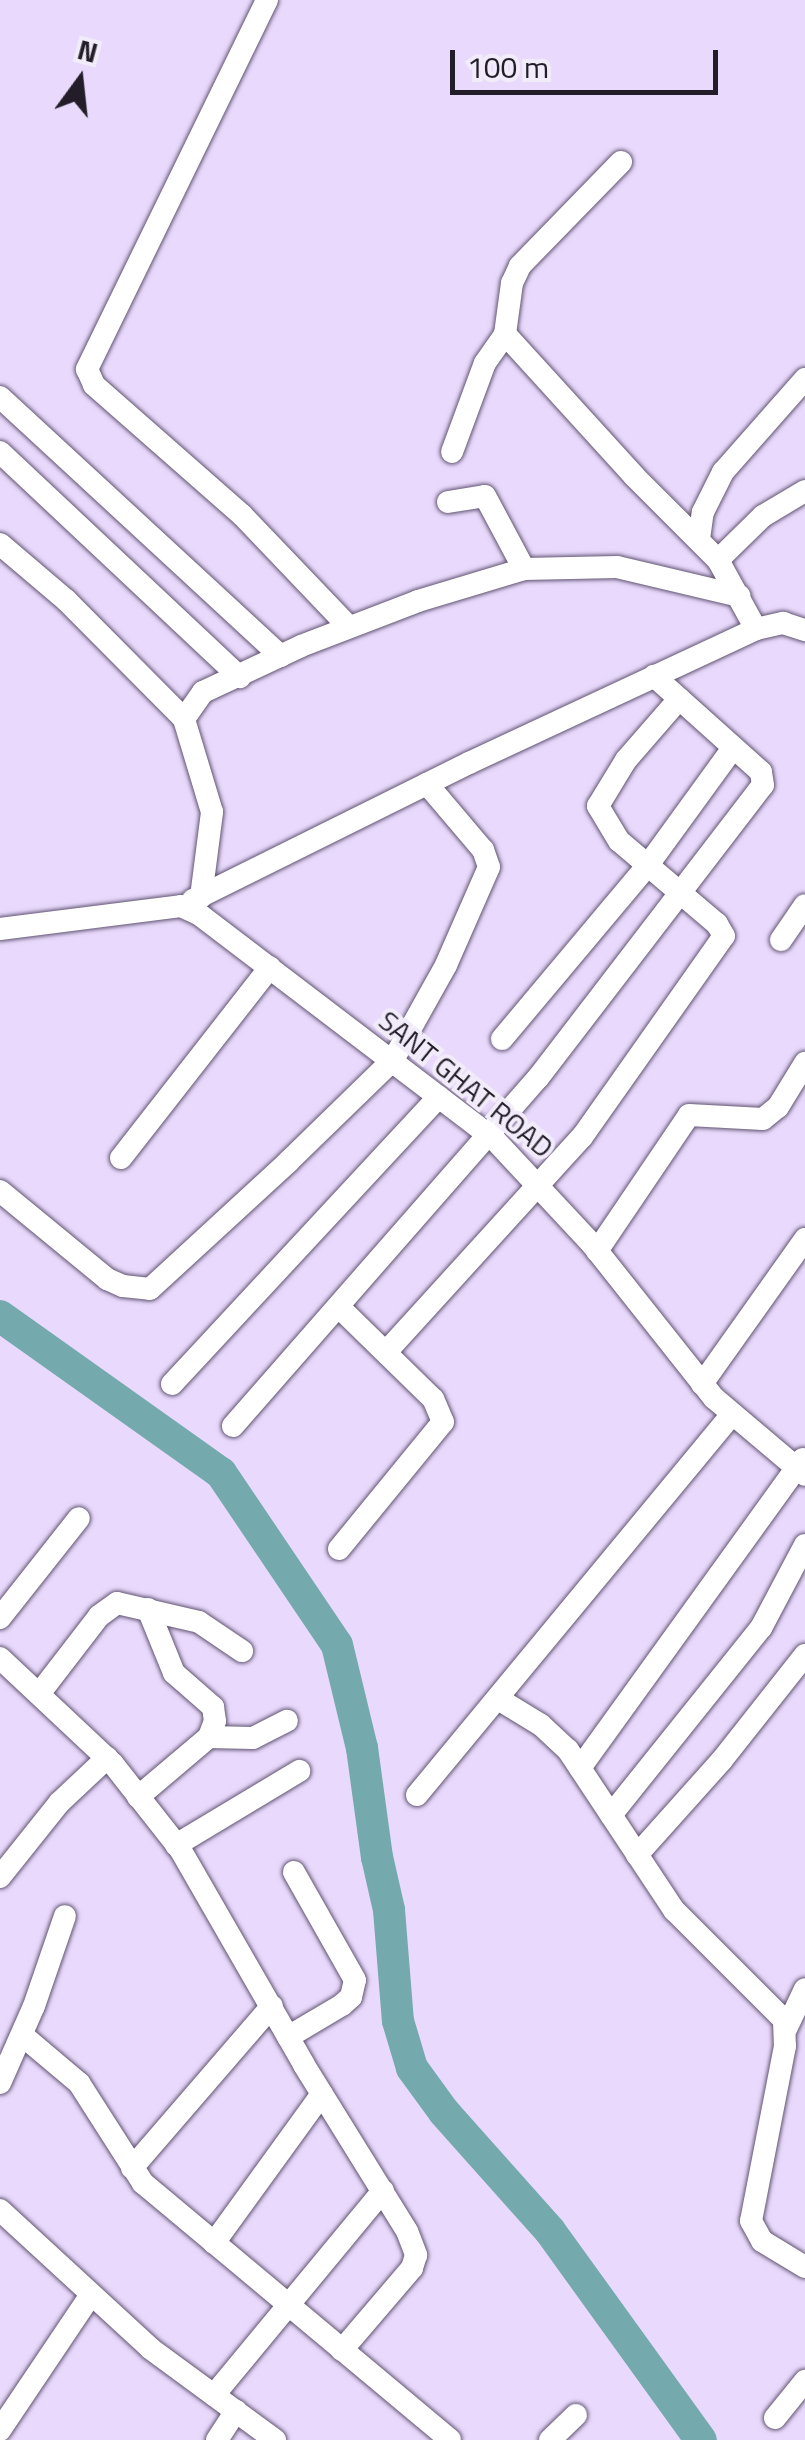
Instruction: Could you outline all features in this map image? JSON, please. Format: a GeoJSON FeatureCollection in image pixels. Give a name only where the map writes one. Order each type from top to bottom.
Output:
{"type":"FeatureCollection","features":[{"type":"Feature","properties":{"kind":"street"},"geometry":{"type":"LineString","coordinates":[[267,0],[87,369],[94,385],[242,515],[349,628]]}},
{"type":"Feature","properties":{"kind":"street"},"geometry":{"type":"LineString","coordinates":[[452,452],[485,363],[505,334],[512,283],[520,266],[622,162]]}},
{"type":"Feature","properties":{"kind":"street"},"geometry":{"type":"LineString","coordinates":[[505,334],[634,476],[718,560],[756,629]]}},
{"type":"Feature","properties":{"kind":"street"},"geometry":{"type":"LineString","coordinates":[[699,538],[703,512],[723,472],[805,379]]}},
{"type":"Feature","properties":{"kind":"street"},"geometry":{"type":"LineString","coordinates":[[0,397],[282,656]]}},
{"type":"Feature","properties":{"kind":"street"},"geometry":{"type":"LineString","coordinates":[[0,452],[240,678]]}},
{"type":"Feature","properties":{"kind":"street"},"geometry":{"type":"LineString","coordinates":[[718,560],[763,516],[805,491]]}},
{"type":"Feature","properties":{"kind":"street"},"geometry":{"type":"LineString","coordinates":[[448,502],[485,496],[524,569]]}},
{"type":"Feature","properties":{"kind":"street"},"geometry":{"type":"LineString","coordinates":[[0,544],[66,600],[184,719],[210,797],[191,901]]}},
{"type":"Feature","properties":{"kind":"street"},"geometry":{"type":"LineString","coordinates":[[184,719],[204,692],[282,656],[349,628],[524,569],[617,567],[740,596]]}},
{"type":"Feature","properties":{"kind":"street"},"geometry":{"type":"LineString","coordinates":[[0,929],[191,901],[426,784],[756,629],[794,626],[805,612]]}},
{"type":"Feature","properties":{"kind":"street"},"geometry":{"type":"LineString","coordinates":[[232,1426],[489,1136],[764,785],[761,772],[654,676]]}},
{"type":"Feature","properties":{"kind":"street"},"geometry":{"type":"LineString","coordinates":[[387,1351],[582,1137],[721,944],[723,930],[607,828],[599,798],[679,699]]}},
{"type":"Feature","properties":{"kind":"street"},"geometry":{"type":"LineString","coordinates":[[502,1039],[648,865],[733,748]]}},
{"type":"Feature","properties":{"kind":"street"},"geometry":{"type":"LineString","coordinates":[[0,1192],[107,1278],[123,1286],[150,1289],[393,1060],[446,965],[489,868],[483,850],[426,784]]}},
{"type":"Feature","properties":{"kind":"street","name":"SANT GHAT ROAD"},"geometry":{"type":"LineString","coordinates":[[191,901],[489,1136],[538,1182],[702,1384],[732,1414],[802,1467]]}},
{"type":"Feature","properties":{"kind":"street"},"geometry":{"type":"LineString","coordinates":[[781,940],[805,905]]}},
{"type":"Feature","properties":{"kind":"street"},"geometry":{"type":"LineString","coordinates":[[121,1158],[270,967]]}},
{"type":"Feature","properties":{"kind":"street"},"geometry":{"type":"LineString","coordinates":[[597,1251],[689,1116],[763,1119],[778,1106],[805,1064]]}},
{"type":"Feature","properties":{"kind":"street"},"geometry":{"type":"LineString","coordinates":[[172,1384],[439,1097]]}},
{"type":"Feature","properties":{"kind":"street"},"geometry":{"type":"LineString","coordinates":[[702,1384],[805,1239]]}},
{"type":"Feature","properties":{"kind":"street"},"geometry":{"type":"LineString","coordinates":[[339,1550],[443,1422],[433,1399],[340,1308]]}},
{"type":"Feature","properties":{"kind":"street"},"geometry":{"type":"LineString","coordinates":[[417,1795],[500,1700],[732,1414]]}},
{"type":"Feature","properties":{"kind":"street"},"geometry":{"type":"LineString","coordinates":[[580,1768],[802,1467]]}},
{"type":"Feature","properties":{"kind":"street"},"geometry":{"type":"LineString","coordinates":[[0,1618],[79,1518]]}},
{"type":"Feature","properties":{"kind":"street"},"geometry":{"type":"LineString","coordinates":[[611,1816],[761,1628],[805,1546]]}},
{"type":"Feature","properties":{"kind":"street"},"geometry":{"type":"LineString","coordinates":[[40,1694],[110,1607],[126,1604],[199,1622],[242,1652]]}},
{"type":"Feature","properties":{"kind":"street"},"geometry":{"type":"LineString","coordinates":[[138,1796],[210,1737],[216,1721],[213,1707],[174,1672],[148,1608]]}},
{"type":"Feature","properties":{"kind":"street"},"geometry":{"type":"LineString","coordinates":[[638,1856],[722,1760],[805,1655]]}},
{"type":"Feature","properties":{"kind":"street"},"geometry":{"type":"LineString","coordinates":[[0,1658],[107,1758],[176,1845],[383,2192],[416,2255],[405,2278],[342,2350]]}},
{"type":"Feature","properties":{"kind":"street"},"geometry":{"type":"LineString","coordinates":[[500,1700],[554,1735],[674,1910],[776,2009],[786,2029]]}},
{"type":"Feature","properties":{"kind":"street"},"geometry":{"type":"LineString","coordinates":[[210,1737],[253,1738],[287,1721]]}},
{"type":"Feature","properties":{"kind":"street"},"geometry":{"type":"LineString","coordinates":[[0,1877],[58,1803],[107,1758]]}},
{"type":"Feature","properties":{"kind":"street"},"geometry":{"type":"LineString","coordinates":[[176,1845],[299,1772]]}},
{"type":"Feature","properties":{"kind":"street"},"geometry":{"type":"LineString","coordinates":[[288,2036],[342,2005],[350,1997],[355,1980],[294,1872]]}},
{"type":"Feature","properties":{"kind":"street"},"geometry":{"type":"LineString","coordinates":[[0,2083],[22,2035],[65,1916]]}},
{"type":"Feature","properties":{"kind":"street"},"geometry":{"type":"LineString","coordinates":[[805,1989],[786,2029],[751,2221],[762,2242],[805,2268]]}},
{"type":"Feature","properties":{"kind":"street"},"geometry":{"type":"LineString","coordinates":[[132,2168],[272,2006]]}},
{"type":"Feature","properties":{"kind":"street"},"geometry":{"type":"LineString","coordinates":[[22,2035],[79,2083],[142,2183],[450,2440]]}},
{"type":"Feature","properties":{"kind":"street"},"geometry":{"type":"LineString","coordinates":[[214,2244],[322,2094]]}},
{"type":"Feature","properties":{"kind":"street"},"geometry":{"type":"LineString","coordinates":[[214,2395],[383,2192]]}},
{"type":"Feature","properties":{"kind":"street"},"geometry":{"type":"LineString","coordinates":[[0,2210],[90,2296],[275,2440]]}},
{"type":"Feature","properties":{"kind":"street"},"geometry":{"type":"LineString","coordinates":[[1,2427],[90,2296]]}},
{"type":"Feature","properties":{"kind":"street"},"geometry":{"type":"LineString","coordinates":[[776,2418],[805,2381]]}},
{"type":"Feature","properties":{"kind":"street"},"geometry":{"type":"LineString","coordinates":[[217,2440],[236,2412]]}},
{"type":"Feature","properties":{"kind":"street"},"geometry":{"type":"LineString","coordinates":[[550,2440],[576,2415]]}},
{"type":"Feature","properties":{"kind":"waterway"},"geometry":{"type":"LineString","coordinates":[[0,1316],[221,1473],[337,1645],[362,1748],[377,1857],[389,1910],[398,2021],[412,2068],[444,2112],[550,2231],[701,2440]]}}]}
